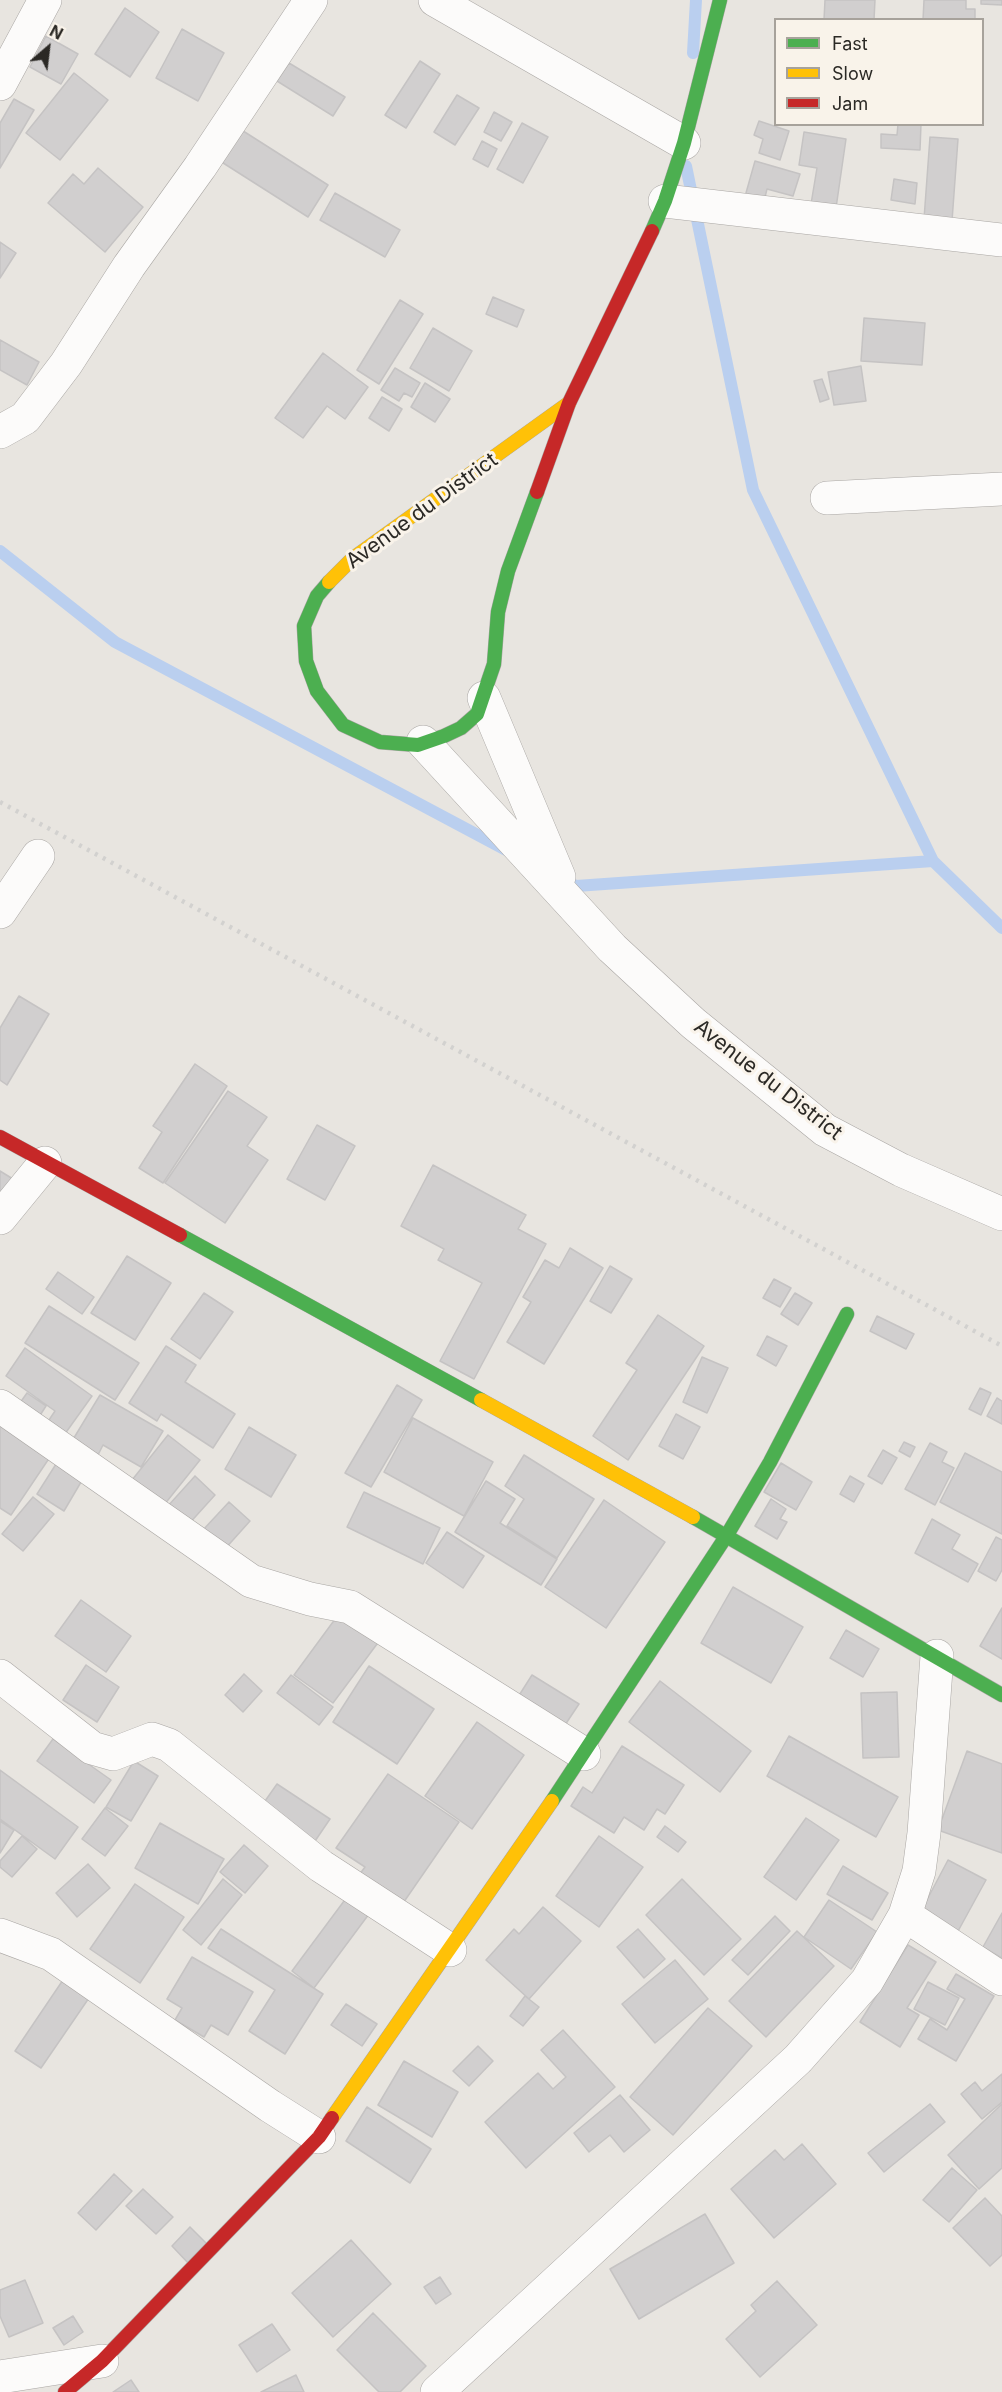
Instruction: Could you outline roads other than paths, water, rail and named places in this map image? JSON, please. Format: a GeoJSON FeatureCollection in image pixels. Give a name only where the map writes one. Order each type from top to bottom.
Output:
{"type":"FeatureCollection","features":[{"type":"Feature","properties":{"kind":"street"},"geometry":{"type":"LineString","coordinates":[[0,84],[9,46],[45,0]]}},
{"type":"Feature","properties":{"kind":"street"},"geometry":{"type":"LineString","coordinates":[[0,432],[25,418],[66,364],[129,266],[200,167],[311,0]]}},
{"type":"Feature","properties":{"kind":"street"},"geometry":{"type":"LineString","coordinates":[[435,0],[684,143]]}},
{"type":"Feature","properties":{"kind":"street","name":"Avenue du District"},"geometry":{"type":"LineString","coordinates":[[569,404],[351,559],[317,596],[304,626],[306,661],[317,691],[343,725],[380,742],[418,745],[461,728],[477,714],[494,664],[498,612],[508,571],[569,404],[640,260],[665,201],[684,143],[720,0]]}},
{"type":"Feature","properties":{"kind":"street"},"geometry":{"type":"LineString","coordinates":[[665,201],[1002,240]]}},
{"type":"Feature","properties":{"kind":"street"},"geometry":{"type":"LineString","coordinates":[[827,498],[1002,489]]}},
{"type":"Feature","properties":{"kind":"street","name":"Avenue du District"},"geometry":{"type":"LineString","coordinates":[[484,698],[567,898]]}},
{"type":"Feature","properties":{"kind":"street","name":"Avenue du District"},"geometry":{"type":"LineString","coordinates":[[423,742],[612,948],[693,1023],[825,1130],[901,1170],[1002,1214]]}},
{"type":"Feature","properties":{"kind":"street"},"geometry":{"type":"LineString","coordinates":[[0,912],[38,856]]}},
{"type":"Feature","properties":{"kind":"street"},"geometry":{"type":"LineString","coordinates":[[0,1137],[727,1534],[1002,1695]]}},
{"type":"Feature","properties":{"kind":"street"},"geometry":{"type":"LineString","coordinates":[[0,1218],[45,1163]]}},
{"type":"Feature","properties":{"kind":"street"},"geometry":{"type":"LineString","coordinates":[[65,2392],[102,2361],[319,2137],[584,1754],[727,1534],[770,1462],[847,1314]]}},
{"type":"Feature","properties":{"kind":"street"},"geometry":{"type":"LineString","coordinates":[[0,1406],[251,1581],[310,1599],[350,1607],[584,1754]]}},
{"type":"Feature","properties":{"kind":"street"},"geometry":{"type":"LineString","coordinates":[[437,2392],[798,2059],[867,1981],[905,1915],[919,1871],[924,1833],[937,1656]]}},
{"type":"Feature","properties":{"kind":"street"},"geometry":{"type":"LineString","coordinates":[[0,1676],[92,1748],[113,1754],[152,1738],[169,1745],[321,1866],[450,1950]]}},
{"type":"Feature","properties":{"kind":"street"},"geometry":{"type":"LineString","coordinates":[[905,1915],[1002,1979]]}},
{"type":"Feature","properties":{"kind":"street"},"geometry":{"type":"LineString","coordinates":[[0,1935],[51,1954],[270,2106],[319,2137]]}},
{"type":"Feature","properties":{"kind":"street"},"geometry":{"type":"LineString","coordinates":[[0,2377],[102,2361]]}},
{"type":"Feature","properties":{"kind":"waterway"},"geometry":{"type":"LineString","coordinates":[[693,53],[696,0]]}},
{"type":"Feature","properties":{"kind":"waterway"},"geometry":{"type":"LineString","coordinates":[[686,166],[753,490],[933,861],[1002,928]]}},
{"type":"Feature","properties":{"kind":"waterway"},"geometry":{"type":"LineString","coordinates":[[0,551],[115,642],[506,850]]}},
{"type":"Feature","properties":{"kind":"waterway"},"geometry":{"type":"LineString","coordinates":[[564,880],[576,886],[933,861]]}},
{"type":"Feature","properties":{"kind":"railway"},"geometry":{"type":"LineString","coordinates":[[0,802],[1002,1346]]}}]}
